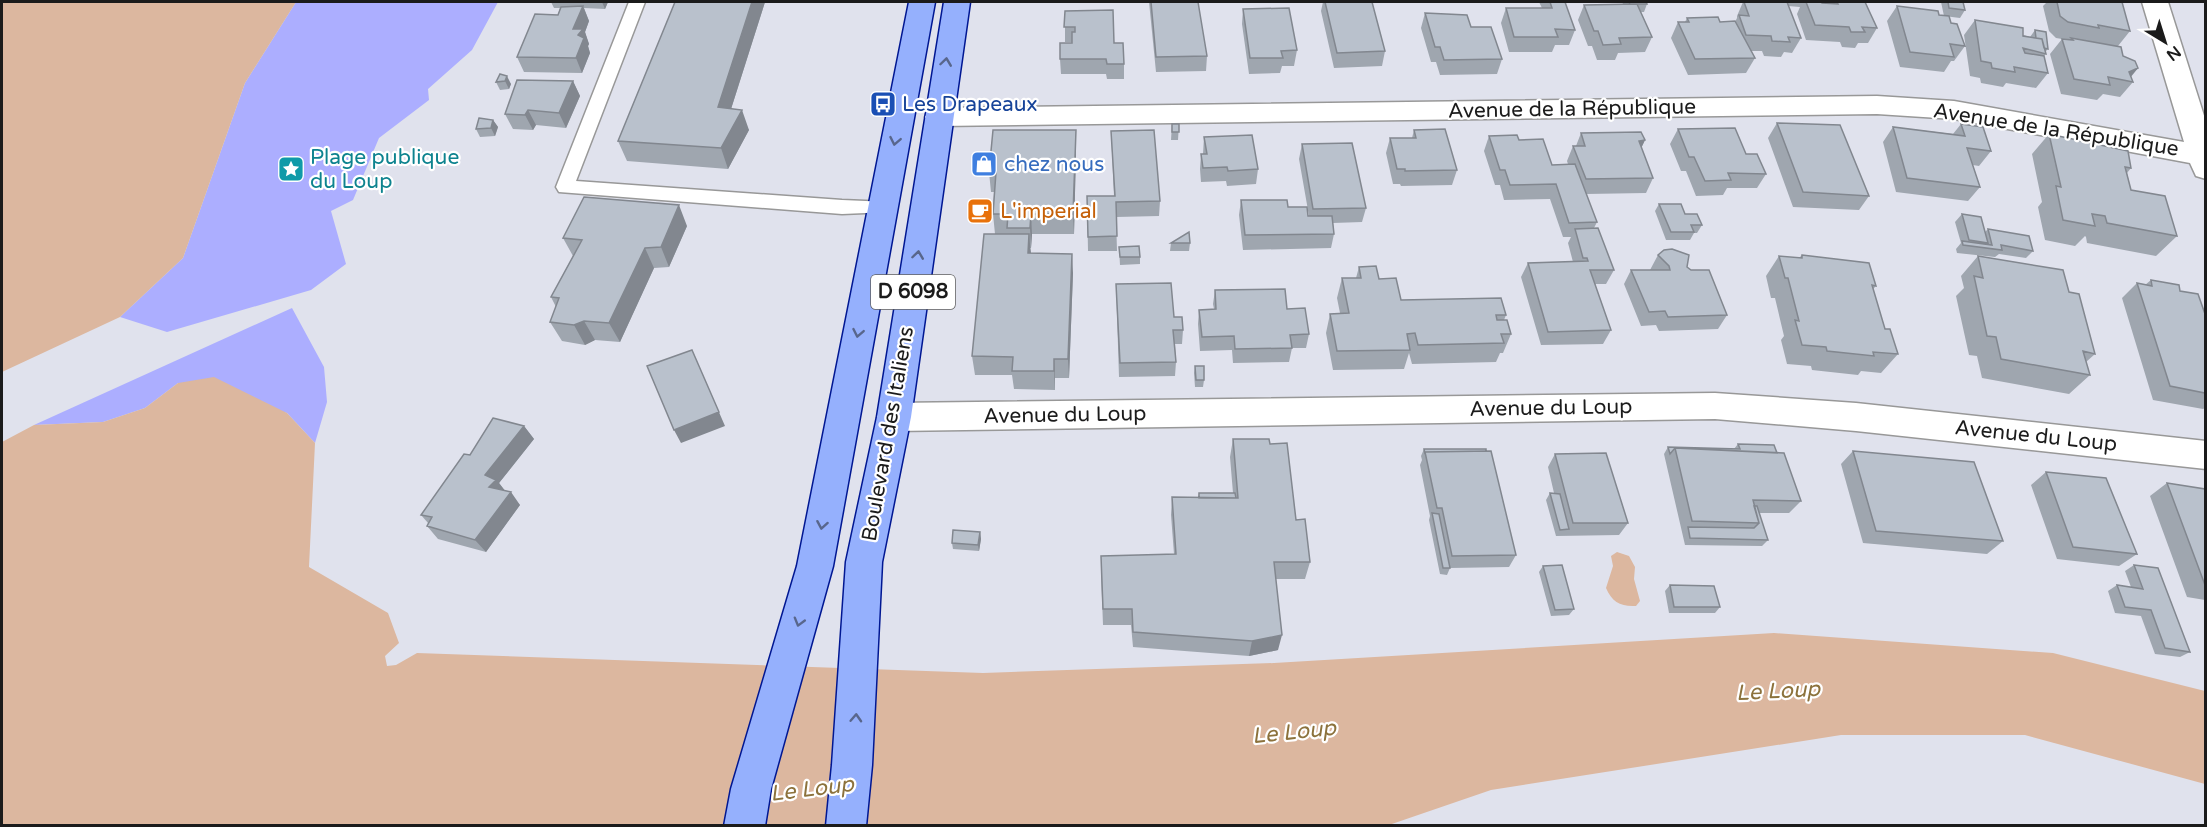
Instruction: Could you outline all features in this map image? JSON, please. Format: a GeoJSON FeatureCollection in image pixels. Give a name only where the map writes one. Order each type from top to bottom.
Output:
{"type":"FeatureCollection","features":[{"type":"Feature","properties":{"kind":"main road","name":"D 6098"},"geometry":{"type":"LineString","coordinates":[[747,807],[815,566],[922,2]]}},
{"type":"Feature","properties":{"kind":"main road","name":"Boulevard des Italiens"},"geometry":{"type":"LineString","coordinates":[[846,825],[853,777],[862,581],[879,484],[894,417],[957,2]]}},
{"type":"Feature","properties":{"kind":"street"},"geometry":{"type":"LineString","coordinates":[[2154,2],[2204,160]]}},
{"type":"Feature","properties":{"kind":"street","name":"Avenue de la République"},"geometry":{"type":"LineString","coordinates":[[939,117],[1877,105],[1954,110],[2204,160]]}},
{"type":"Feature","properties":{"kind":"street","name":"Avenue du Loup"},"geometry":{"type":"LineString","coordinates":[[894,417],[1715,406],[1856,417],[2205,455]]}},
{"type":"Feature","properties":{"kind":"lane"},"geometry":{"type":"LineString","coordinates":[[637,2],[565,187],[842,207],[882,207]]}},
{"type":"Feature","properties":{"kind":"sand","name":"Plage publique du Loup"},"geometry":{"type":"Polygon","coordinates":[[[296,2],[498,2],[472,50],[428,89],[429,100],[379,138],[353,200],[331,211],[346,264],[311,290],[167,332],[120,317],[183,258],[245,83],[296,2]]]}},
{"type":"Feature","properties":{"kind":"sand"},"geometry":{"type":"Polygon","coordinates":[[[292,308],[324,367],[327,402],[315,443],[287,413],[178,383],[145,408],[103,422],[34,425],[292,308]]]}},
{"type":"Feature","properties":{"kind":"water"},"geometry":{"type":"Polygon","coordinates":[[[2,2],[296,2],[245,83],[183,258],[120,317],[2,372],[2,2]]]}},
{"type":"Feature","properties":{"kind":"water","name":"Le Loup"},"geometry":{"type":"Polygon","coordinates":[[[214,377],[287,413],[315,443],[309,567],[388,613],[399,643],[385,656],[387,666],[396,665],[417,653],[983,673],[1274,663],[1774,633],[2053,653],[2205,691],[2205,784],[2025,735],[1841,735],[1491,790],[1386,826],[2,826],[2,442],[34,425],[103,422],[145,408],[178,383],[214,377]]]}},
{"type":"Feature","properties":{"kind":"water"},"geometry":{"type":"Polygon","coordinates":[[[1617,552],[1629,556],[1635,567],[1634,579],[1640,601],[1636,606],[1618,603],[1606,588],[1613,566],[1611,556],[1617,552]]]}},
{"type":"Feature","properties":{"kind":"building"},"geometry":{"type":"Polygon","coordinates":[[[675,2],[752,2],[718,107],[742,110],[721,148],[618,141],[675,2]]]}},
{"type":"Feature","properties":{"kind":"building"},"geometry":{"type":"Polygon","coordinates":[[[1151,2],[1198,2],[1207,56],[1156,57],[1151,2]]]}},
{"type":"Feature","properties":{"kind":"building"},"geometry":{"type":"Polygon","coordinates":[[[1325,2],[1372,2],[1385,51],[1337,53],[1325,2]]]}},
{"type":"Feature","properties":{"kind":"building"},"geometry":{"type":"Polygon","coordinates":[[[1550,2],[1565,2],[1575,30],[1555,29],[1558,37],[1514,37],[1506,8],[1552,8],[1550,2]]]}},
{"type":"Feature","properties":{"kind":"building"},"geometry":{"type":"Polygon","coordinates":[[[1629,2],[1646,2],[1647,4],[1630,4],[1629,2]]]}},
{"type":"Feature","properties":{"kind":"building"},"geometry":{"type":"Polygon","coordinates":[[[1744,2],[1787,2],[1801,38],[1788,37],[1790,42],[1772,41],[1771,36],[1746,35],[1739,15],[1749,16],[1744,2]]]}},
{"type":"Feature","properties":{"kind":"building"},"geometry":{"type":"Polygon","coordinates":[[[1806,2],[1838,4],[1837,2],[1865,2],[1877,28],[1862,27],[1865,32],[1851,32],[1849,27],[1815,25],[1806,2]]]}},
{"type":"Feature","properties":{"kind":"building"},"geometry":{"type":"Polygon","coordinates":[[[1948,2],[1963,2],[1965,10],[1949,8],[1948,2]]]}},
{"type":"Feature","properties":{"kind":"building"},"geometry":{"type":"Polygon","coordinates":[[[2057,2],[2122,2],[2130,31],[2068,22],[2060,16],[2057,2]]]}},
{"type":"Feature","properties":{"kind":"building"},"geometry":{"type":"Polygon","coordinates":[[[1637,4],[1652,37],[1619,38],[1621,44],[1603,45],[1598,31],[1594,31],[1584,5],[1637,4]]]}},
{"type":"Feature","properties":{"kind":"building"},"geometry":{"type":"Polygon","coordinates":[[[583,6],[573,29],[583,29],[578,35],[584,38],[576,58],[517,57],[535,14],[558,15],[561,7],[583,6]]]}},
{"type":"Feature","properties":{"kind":"building"},"geometry":{"type":"Polygon","coordinates":[[[1897,6],[1938,11],[1939,15],[1949,16],[1951,23],[1957,24],[1965,46],[1950,44],[1954,57],[1910,52],[1897,6]]]}},
{"type":"Feature","properties":{"kind":"building"},"geometry":{"type":"Polygon","coordinates":[[[1289,8],[1297,50],[1281,51],[1283,58],[1250,58],[1243,9],[1289,8]]]}},
{"type":"Feature","properties":{"kind":"building"},"geometry":{"type":"Polygon","coordinates":[[[1113,10],[1114,43],[1123,43],[1124,64],[1107,64],[1106,59],[1060,59],[1060,43],[1072,43],[1072,32],[1075,32],[1075,27],[1064,27],[1065,11],[1113,10]]]}},
{"type":"Feature","properties":{"kind":"building"},"geometry":{"type":"Polygon","coordinates":[[[1425,13],[1467,15],[1471,27],[1491,27],[1502,59],[1444,60],[1440,47],[1435,47],[1425,13]]]}},
{"type":"Feature","properties":{"kind":"building"},"geometry":{"type":"Polygon","coordinates":[[[1718,17],[1720,22],[1735,21],[1755,58],[1695,59],[1678,22],[1689,22],[1687,18],[1718,17]]]}},
{"type":"Feature","properties":{"kind":"building"},"geometry":{"type":"Polygon","coordinates":[[[1975,20],[2023,28],[2023,36],[2042,39],[2046,54],[2023,48],[2025,53],[2044,56],[2048,73],[2014,67],[2015,72],[1992,68],[1991,63],[1981,61],[1975,20]]]}},
{"type":"Feature","properties":{"kind":"building"},"geometry":{"type":"Polygon","coordinates":[[[2035,30],[2046,32],[2048,49],[2044,48],[2042,39],[2036,38],[2035,30]]]}},
{"type":"Feature","properties":{"kind":"building"},"geometry":{"type":"Polygon","coordinates":[[[2071,38],[2121,47],[2123,56],[2135,61],[2138,68],[2129,72],[2133,82],[2108,77],[2110,85],[2074,79],[2062,39],[2073,40],[2071,38]]]}},
{"type":"Feature","properties":{"kind":"building"},"geometry":{"type":"Polygon","coordinates":[[[500,74],[507,76],[505,81],[496,82],[500,74]]]}},
{"type":"Feature","properties":{"kind":"building"},"geometry":{"type":"Polygon","coordinates":[[[517,80],[573,81],[559,113],[528,110],[525,115],[505,114],[517,80]]]}},
{"type":"Feature","properties":{"kind":"building"},"geometry":{"type":"Polygon","coordinates":[[[479,118],[493,120],[491,128],[476,129],[479,118]]]}},
{"type":"Feature","properties":{"kind":"building"},"geometry":{"type":"Polygon","coordinates":[[[1777,123],[1840,125],[1869,196],[1803,192],[1777,123]]]}},
{"type":"Feature","properties":{"kind":"building"},"geometry":{"type":"Polygon","coordinates":[[[1172,124],[1179,124],[1179,132],[1172,132],[1172,124]]]}},
{"type":"Feature","properties":{"kind":"building"},"geometry":{"type":"Polygon","coordinates":[[[1961,124],[1983,127],[1991,151],[1967,148],[1980,187],[1907,178],[1893,127],[1965,136],[1961,124]]]}},
{"type":"Feature","properties":{"kind":"building"},"geometry":{"type":"Polygon","coordinates":[[[1735,128],[1746,154],[1757,154],[1766,174],[1728,173],[1731,180],[1705,181],[1694,157],[1689,157],[1678,129],[1735,128]]]}},
{"type":"Feature","properties":{"kind":"building"},"geometry":{"type":"Polygon","coordinates":[[[1445,129],[1457,170],[1405,171],[1405,169],[1397,169],[1390,138],[1416,138],[1414,130],[1445,129]]]}},
{"type":"Feature","properties":{"kind":"building"},"geometry":{"type":"Polygon","coordinates":[[[993,130],[1076,130],[1073,214],[1031,214],[1030,228],[1007,228],[1008,214],[993,214],[996,172],[989,172],[993,130]]]}},
{"type":"Feature","properties":{"kind":"building"},"geometry":{"type":"Polygon","coordinates":[[[1154,130],[1160,201],[1116,202],[1117,236],[1088,237],[1087,196],[1115,196],[1111,131],[1154,130]]]}},
{"type":"Feature","properties":{"kind":"building"},"geometry":{"type":"Polygon","coordinates":[[[1641,132],[1645,140],[1639,141],[1653,178],[1586,179],[1573,146],[1585,146],[1581,133],[1641,132]]]}},
{"type":"Feature","properties":{"kind":"building"},"geometry":{"type":"Polygon","coordinates":[[[2049,134],[2128,151],[2131,168],[2125,167],[2131,190],[2165,196],[2177,236],[2107,223],[2105,216],[2092,214],[2095,226],[2063,220],[2056,186],[2061,187],[2049,134]]]}},
{"type":"Feature","properties":{"kind":"building"},"geometry":{"type":"Polygon","coordinates":[[[1252,135],[1258,169],[1228,171],[1227,167],[1203,168],[1201,154],[1207,154],[1204,137],[1252,135]]]}},
{"type":"Feature","properties":{"kind":"building"},"geometry":{"type":"Polygon","coordinates":[[[1517,135],[1519,140],[1543,139],[1552,165],[1575,164],[1597,222],[1569,223],[1556,184],[1510,185],[1505,170],[1500,170],[1489,136],[1517,135]]]}},
{"type":"Feature","properties":{"kind":"building"},"geometry":{"type":"Polygon","coordinates":[[[1352,143],[1366,208],[1313,209],[1302,144],[1352,143]]]}},
{"type":"Feature","properties":{"kind":"building"},"geometry":{"type":"Polygon","coordinates":[[[584,197],[679,205],[661,247],[645,248],[609,323],[584,321],[574,325],[550,322],[559,298],[551,297],[582,240],[563,238],[584,197]]]}},
{"type":"Feature","properties":{"kind":"building"},"geometry":{"type":"Polygon","coordinates":[[[1241,200],[1287,200],[1288,207],[1307,207],[1308,216],[1332,216],[1334,234],[1245,235],[1241,200]]]}},
{"type":"Feature","properties":{"kind":"building"},"geometry":{"type":"Polygon","coordinates":[[[1659,204],[1681,204],[1685,214],[1697,214],[1702,225],[1691,225],[1694,232],[1671,232],[1659,204]]]}},
{"type":"Feature","properties":{"kind":"building"},"geometry":{"type":"Polygon","coordinates":[[[1962,214],[1981,217],[1988,243],[1969,240],[1962,214]]]}},
{"type":"Feature","properties":{"kind":"building"},"geometry":{"type":"Polygon","coordinates":[[[1598,228],[1614,270],[1590,270],[1611,330],[1548,332],[1528,263],[1588,261],[1587,258],[1583,258],[1575,229],[1598,228]]]}},
{"type":"Feature","properties":{"kind":"building"},"geometry":{"type":"Polygon","coordinates":[[[1988,229],[2029,236],[2033,251],[2001,245],[2002,250],[1963,245],[1962,241],[1992,245],[1988,229]]]}},
{"type":"Feature","properties":{"kind":"building"},"geometry":{"type":"Polygon","coordinates":[[[1189,232],[1190,243],[1171,243],[1189,232]]]}},
{"type":"Feature","properties":{"kind":"building"},"geometry":{"type":"Polygon","coordinates":[[[984,234],[1029,234],[1028,253],[1072,254],[1068,359],[1054,359],[1054,371],[1012,371],[1013,357],[972,356],[984,234]]]}},
{"type":"Feature","properties":{"kind":"building"},"geometry":{"type":"Polygon","coordinates":[[[1139,246],[1140,257],[1120,257],[1119,247],[1139,246]]]}},
{"type":"Feature","properties":{"kind":"building"},"geometry":{"type":"Polygon","coordinates":[[[1672,249],[1689,255],[1687,267],[1691,270],[1709,270],[1727,315],[1668,317],[1665,311],[1649,312],[1631,270],[1670,270],[1658,255],[1664,250],[1672,249]]]}},
{"type":"Feature","properties":{"kind":"building"},"geometry":{"type":"Polygon","coordinates":[[[1802,255],[1869,263],[1876,286],[1872,285],[1885,329],[1890,329],[1898,354],[1873,352],[1874,356],[1827,351],[1826,347],[1802,345],[1795,320],[1799,321],[1788,278],[1785,278],[1779,256],[1802,258],[1802,255]]]}},
{"type":"Feature","properties":{"kind":"building"},"geometry":{"type":"Polygon","coordinates":[[[1978,256],[2063,270],[2069,292],[2079,294],[2095,354],[2083,351],[2090,375],[2001,359],[1996,337],[1987,336],[1974,276],[1983,278],[1978,256]]]}},
{"type":"Feature","properties":{"kind":"building"},"geometry":{"type":"Polygon","coordinates":[[[1376,266],[1379,279],[1396,278],[1401,300],[1501,298],[1506,315],[1496,315],[1497,320],[1507,320],[1511,334],[1501,334],[1504,343],[1418,345],[1415,333],[1407,334],[1410,350],[1337,351],[1330,314],[1349,313],[1342,278],[1361,278],[1359,267],[1376,266]]]}},
{"type":"Feature","properties":{"kind":"building"},"geometry":{"type":"Polygon","coordinates":[[[2151,280],[2179,285],[2180,291],[2198,294],[2205,314],[2205,393],[2170,386],[2137,283],[2152,286],[2151,280]]]}},
{"type":"Feature","properties":{"kind":"building"},"geometry":{"type":"Polygon","coordinates":[[[1171,283],[1174,317],[1182,317],[1183,330],[1173,330],[1176,362],[1120,363],[1116,284],[1171,283]]]}},
{"type":"Feature","properties":{"kind":"building"},"geometry":{"type":"Polygon","coordinates":[[[1285,289],[1287,309],[1305,308],[1309,334],[1290,335],[1292,348],[1235,349],[1234,336],[1202,337],[1199,310],[1216,309],[1215,290],[1285,289]]]}},
{"type":"Feature","properties":{"kind":"building"},"geometry":{"type":"Polygon","coordinates":[[[692,350],[719,412],[674,430],[647,366],[692,350]]]}},
{"type":"Feature","properties":{"kind":"building"},"geometry":{"type":"Polygon","coordinates":[[[1195,366],[1204,366],[1204,380],[1196,380],[1195,366]]]}},
{"type":"Feature","properties":{"kind":"building"},"geometry":{"type":"Polygon","coordinates":[[[493,418],[524,426],[485,475],[496,480],[489,487],[511,492],[475,540],[427,526],[432,517],[421,515],[464,454],[470,455],[493,418]]]}},
{"type":"Feature","properties":{"kind":"building"},"geometry":{"type":"Polygon","coordinates":[[[1233,439],[1269,439],[1270,444],[1287,443],[1296,520],[1305,519],[1310,562],[1274,562],[1282,635],[1252,641],[1133,632],[1132,609],[1103,609],[1101,556],[1176,554],[1172,497],[1238,498],[1233,439]]]}},
{"type":"Feature","properties":{"kind":"building"},"geometry":{"type":"Polygon","coordinates":[[[1738,444],[1774,445],[1777,453],[1675,448],[1670,454],[1668,447],[1740,449],[1738,444]]]}},
{"type":"Feature","properties":{"kind":"building"},"geometry":{"type":"Polygon","coordinates":[[[1675,448],[1784,453],[1801,501],[1753,500],[1759,523],[1692,521],[1675,448]]]}},
{"type":"Feature","properties":{"kind":"building"},"geometry":{"type":"Polygon","coordinates":[[[1424,449],[1486,449],[1486,451],[1425,452],[1425,454],[1424,449]]]}},
{"type":"Feature","properties":{"kind":"building"},"geometry":{"type":"Polygon","coordinates":[[[1491,451],[1516,555],[1452,556],[1442,508],[1437,508],[1425,452],[1491,451]]]}},
{"type":"Feature","properties":{"kind":"building"},"geometry":{"type":"Polygon","coordinates":[[[1853,451],[1974,462],[2003,541],[1876,531],[1853,451]]]}},
{"type":"Feature","properties":{"kind":"building"},"geometry":{"type":"Polygon","coordinates":[[[1606,453],[1628,523],[1573,523],[1555,454],[1606,453]]]}},
{"type":"Feature","properties":{"kind":"building"},"geometry":{"type":"Polygon","coordinates":[[[2046,472],[2106,478],[2137,554],[2073,547],[2046,472]]]}},
{"type":"Feature","properties":{"kind":"building"},"geometry":{"type":"Polygon","coordinates":[[[2167,483],[2205,489],[2205,585],[2167,483]]]}},
{"type":"Feature","properties":{"kind":"building"},"geometry":{"type":"Polygon","coordinates":[[[1199,493],[1235,493],[1236,498],[1199,498],[1199,493]]]}},
{"type":"Feature","properties":{"kind":"building"},"geometry":{"type":"Polygon","coordinates":[[[1550,493],[1560,494],[1569,529],[1560,530],[1550,493]]]}},
{"type":"Feature","properties":{"kind":"building"},"geometry":{"type":"Polygon","coordinates":[[[1754,506],[1757,506],[1768,540],[1690,538],[1688,527],[1754,528],[1759,523],[1754,506]]]}},
{"type":"Feature","properties":{"kind":"building"},"geometry":{"type":"Polygon","coordinates":[[[1432,513],[1439,514],[1450,568],[1443,568],[1432,513]]]}},
{"type":"Feature","properties":{"kind":"building"},"geometry":{"type":"Polygon","coordinates":[[[953,530],[980,532],[978,545],[952,543],[953,530]]]}},
{"type":"Feature","properties":{"kind":"building"},"geometry":{"type":"Polygon","coordinates":[[[1562,565],[1574,609],[1555,610],[1543,566],[1562,565]]]}},
{"type":"Feature","properties":{"kind":"building"},"geometry":{"type":"Polygon","coordinates":[[[2134,565],[2158,568],[2190,652],[2165,648],[2151,610],[2125,607],[2117,585],[2143,589],[2134,565]]]}},
{"type":"Feature","properties":{"kind":"building"},"geometry":{"type":"Polygon","coordinates":[[[1670,585],[1714,586],[1720,607],[1674,607],[1670,585]]]}},
{"type":"Feature","properties":{"kind":"place","name":"Les Drapeaux"},"geometry":{"type":"Point","coordinates":[883,104]}},
{"type":"Feature","properties":{"kind":"place","name":"chez nous"},"geometry":{"type":"Point","coordinates":[984,164]}},
{"type":"Feature","properties":{"kind":"place","name":"Plage publique du Loup"},"geometry":{"type":"Point","coordinates":[291,169]}},
{"type":"Feature","properties":{"kind":"place","name":"L'imperial"},"geometry":{"type":"Point","coordinates":[980,211]}}]}
